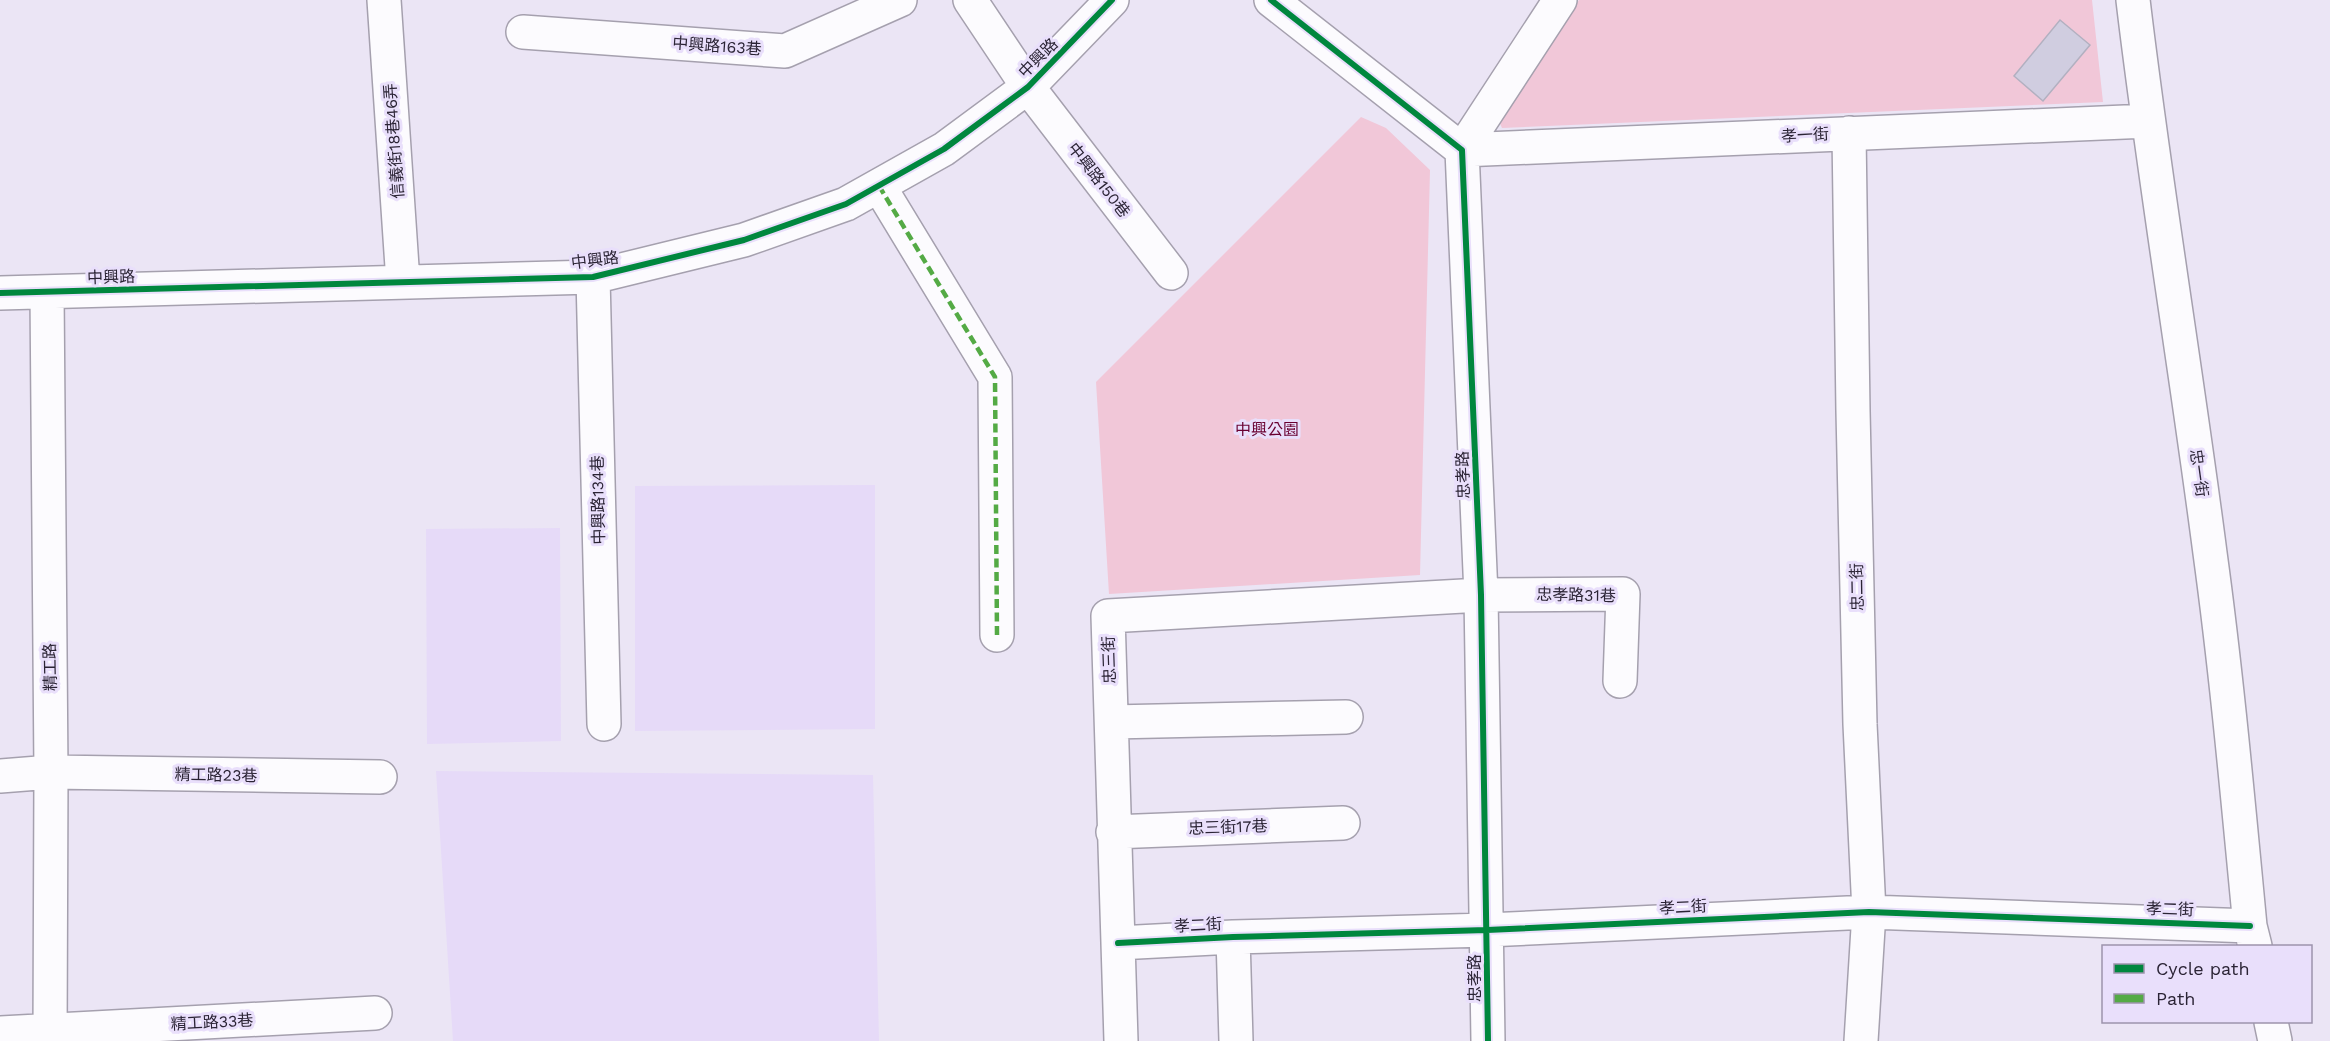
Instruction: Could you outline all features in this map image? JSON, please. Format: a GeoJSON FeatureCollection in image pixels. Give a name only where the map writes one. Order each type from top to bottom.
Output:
{"type":"FeatureCollection","features":[{"type":"Feature","properties":{"kind":"street","name":"信義街18巷46弄"},"geometry":{"type":"LineString","coordinates":[[384,0],[403,282]]}},
{"type":"Feature","properties":{"kind":"street","name":"中興路163巷"},"geometry":{"type":"LineString","coordinates":[[523,32],[786,51],[900,0]]}},
{"type":"Feature","properties":{"kind":"street"},"geometry":{"type":"LineString","coordinates":[[970,0],[1028,87]]}},
{"type":"Feature","properties":{"kind":"street","name":"中興路"},"geometry":{"type":"LineString","coordinates":[[0,293],[593,277],[744,240],[846,204],[944,149],[1028,87],[1112,0]]}},
{"type":"Feature","properties":{"kind":"street"},"geometry":{"type":"LineString","coordinates":[[1271,0],[1462,150],[1560,0]]}},
{"type":"Feature","properties":{"kind":"street","name":"忠一街"},"geometry":{"type":"LineString","coordinates":[[2133,0],[2148,122],[2211,555],[2252,936]]}},
{"type":"Feature","properties":{"kind":"street","name":"中興路150巷"},"geometry":{"type":"LineString","coordinates":[[1028,87],[1171,273]]}},
{"type":"Feature","properties":{"kind":"street","name":"孝一街"},"geometry":{"type":"LineString","coordinates":[[1462,150],[2148,122]]}},
{"type":"Feature","properties":{"kind":"street","name":"忠二街"},"geometry":{"type":"LineString","coordinates":[[1849,133],[1860,724],[1869,912],[1861,1041]]}},
{"type":"Feature","properties":{"kind":"street","name":"忠孝路"},"geometry":{"type":"LineString","coordinates":[[1462,150],[1481,595],[1488,1041]]}},
{"type":"Feature","properties":{"kind":"street"},"geometry":{"type":"LineString","coordinates":[[879,186],[995,376],[997,635]]}},
{"type":"Feature","properties":{"kind":"street","name":"中興路134巷"},"geometry":{"type":"LineString","coordinates":[[593,277],[604,724]]}},
{"type":"Feature","properties":{"kind":"street","name":"精工路"},"geometry":{"type":"LineString","coordinates":[[46,292],[51,772],[50,1036]]}},
{"type":"Feature","properties":{"kind":"street","name":"忠孝路31巷"},"geometry":{"type":"LineString","coordinates":[[1481,595],[1623,594],[1620,681]]}},
{"type":"Feature","properties":{"kind":"street","name":"忠三街"},"geometry":{"type":"LineString","coordinates":[[1121,1041],[1108,616],[1481,595]]}},
{"type":"Feature","properties":{"kind":"street"},"geometry":{"type":"LineString","coordinates":[[1112,722],[1346,717]]}},
{"type":"Feature","properties":{"kind":"street","name":"精工路23巷"},"geometry":{"type":"LineString","coordinates":[[0,776],[51,772],[380,777]]}},
{"type":"Feature","properties":{"kind":"street","name":"忠三街17巷"},"geometry":{"type":"LineString","coordinates":[[1113,832],[1343,823]]}},
{"type":"Feature","properties":{"kind":"street","name":"孝二街"},"geometry":{"type":"LineString","coordinates":[[1118,943],[1233,936],[1487,930],[1869,912],[2252,936]]}},
{"type":"Feature","properties":{"kind":"street"},"geometry":{"type":"LineString","coordinates":[[1233,936],[1236,1041]]}},
{"type":"Feature","properties":{"kind":"street","name":"精工路33巷"},"geometry":{"type":"LineString","coordinates":[[0,1033],[50,1036],[375,1013]]}},
{"type":"Feature","properties":{"kind":"street"},"geometry":{"type":"LineString","coordinates":[[2271,1023],[2275,1041]]}},
{"type":"Feature","properties":{"kind":"shaded area"},"geometry":{"type":"Polygon","coordinates":[[[875,485],[875,729],[635,731],[635,486],[875,485]]]}},
{"type":"Feature","properties":{"kind":"shaded area"},"geometry":{"type":"Polygon","coordinates":[[[560,528],[561,741],[427,744],[426,529],[560,528]]]}},
{"type":"Feature","properties":{"kind":"shaded area"},"geometry":{"type":"Polygon","coordinates":[[[436,771],[873,775],[879,1041],[453,1041],[436,771]]]}},
{"type":"Feature","properties":{"kind":"green space"},"geometry":{"type":"Polygon","coordinates":[[[1579,0],[2092,0],[2103,102],[1502,128],[1497,117],[1579,0]]]}},
{"type":"Feature","properties":{"kind":"green space","name":"中興公園"},"geometry":{"type":"Polygon","coordinates":[[[1361,117],[1386,128],[1430,170],[1420,575],[1109,594],[1096,382],[1361,117]]]}},
{"type":"Feature","properties":{"kind":"building"},"geometry":{"type":"Polygon","coordinates":[[[2060,20],[2090,45],[2043,101],[2014,76],[2060,20]]]}},
{"type":"Feature","properties":{"kind":"marked path"},"geometry":{"type":"LineString","coordinates":[[879,186],[995,377],[997,635]]}},
{"type":"Feature","properties":{"kind":"cycle path"},"geometry":{"type":"LineString","coordinates":[[0,293],[593,277],[744,240],[846,204],[944,149],[1028,87],[1112,0]]}},
{"type":"Feature","properties":{"kind":"cycle path"},"geometry":{"type":"LineString","coordinates":[[1271,0],[1462,150],[1481,595],[1488,1041]]}},
{"type":"Feature","properties":{"kind":"cycle path"},"geometry":{"type":"LineString","coordinates":[[1118,943],[1233,937],[1487,930],[1869,912],[2250,926]]}}]}
